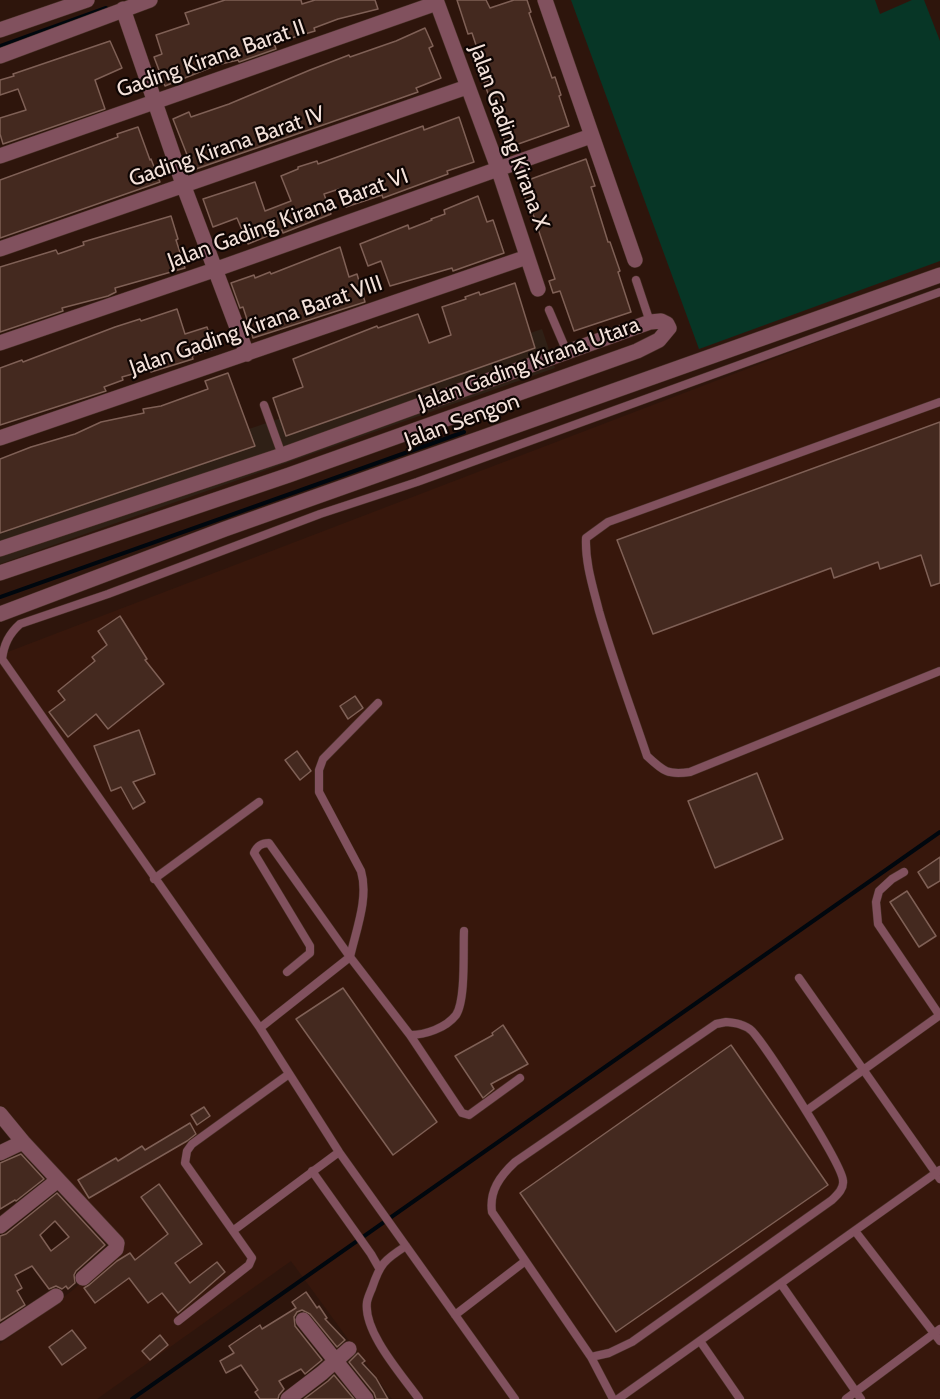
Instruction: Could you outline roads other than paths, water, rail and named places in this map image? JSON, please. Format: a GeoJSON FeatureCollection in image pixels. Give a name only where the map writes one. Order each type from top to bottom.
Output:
{"type":"FeatureCollection","features":[{"type":"Feature","properties":{"kind":"street"},"geometry":{"type":"LineString","coordinates":[[0,30],[87,0]]}},
{"type":"Feature","properties":{"kind":"street"},"geometry":{"type":"LineString","coordinates":[[0,56],[150,0]]}},
{"type":"Feature","properties":{"kind":"street"},"geometry":{"type":"LineString","coordinates":[[545,0],[635,260]]}},
{"type":"Feature","properties":{"kind":"street","name":"Jalan Gading Kirana X"},"geometry":{"type":"LineString","coordinates":[[437,2],[498,168],[538,289]]}},
{"type":"Feature","properties":{"kind":"street","name":"Gading Kirana Barat II"},"geometry":{"type":"LineString","coordinates":[[0,156],[155,104],[437,2]]}},
{"type":"Feature","properties":{"kind":"street"},"geometry":{"type":"LineString","coordinates":[[123,9],[184,187],[247,354]]}},
{"type":"Feature","properties":{"kind":"street","name":"Gading Kirana Barat IV"},"geometry":{"type":"LineString","coordinates":[[0,249],[467,87]]}},
{"type":"Feature","properties":{"kind":"street","name":"Jalan Gading Kirana Barat VI"},"geometry":{"type":"LineString","coordinates":[[0,343],[214,270],[591,136]]}},
{"type":"Feature","properties":{"kind":"street","name":"Jalan Gading Kirana Barat VIII"},"geometry":{"type":"LineString","coordinates":[[0,438],[527,257]]}},
{"type":"Feature","properties":{"kind":"street","name":"Jalan Sengon"},"geometry":{"type":"LineString","coordinates":[[0,614],[225,528],[940,275]]}},
{"type":"Feature","properties":{"kind":"street","name":"Jalan Gading Kirana Utara"},"geometry":{"type":"LineString","coordinates":[[0,549],[282,455],[650,322],[661,321],[669,328],[666,334],[651,345],[289,475],[0,573]]}},
{"type":"Feature","properties":{"kind":"street"},"geometry":{"type":"LineString","coordinates":[[567,352],[574,372]]}},
{"type":"Feature","properties":{"kind":"street"},"geometry":{"type":"LineString","coordinates":[[282,455],[289,475]]}},
{"type":"Feature","properties":{"kind":"street"},"geometry":{"type":"LineString","coordinates":[[0,1114],[118,1244],[116,1249],[82,1278]]}},
{"type":"Feature","properties":{"kind":"street"},"geometry":{"type":"LineString","coordinates":[[0,1153],[23,1142]]}},
{"type":"Feature","properties":{"kind":"street"},"geometry":{"type":"LineString","coordinates":[[0,1226],[58,1180]]}},
{"type":"Feature","properties":{"kind":"street"},"geometry":{"type":"LineString","coordinates":[[0,1333],[56,1296]]}},
{"type":"Feature","properties":{"kind":"street"},"geometry":{"type":"LineString","coordinates":[[303,1320],[366,1399]]}},
{"type":"Feature","properties":{"kind":"street"},"geometry":{"type":"LineString","coordinates":[[288,1399],[336,1362],[349,1349]]}},
{"type":"Feature","properties":{"kind":"lane"},"geometry":{"type":"LineString","coordinates":[[636,280],[650,322]]}},
{"type":"Feature","properties":{"kind":"lane"},"geometry":{"type":"LineString","coordinates":[[515,1399],[339,1152],[260,1028],[2,659],[6,642],[11,632],[20,624],[940,292]]}},
{"type":"Feature","properties":{"kind":"lane"},"geometry":{"type":"LineString","coordinates":[[549,310],[567,352]]}},
{"type":"Feature","properties":{"kind":"lane"},"geometry":{"type":"LineString","coordinates":[[940,402],[608,522],[586,538],[586,553],[592,586],[609,644],[648,756],[661,770],[672,774],[690,772],[940,671]]}},
{"type":"Feature","properties":{"kind":"lane"},"geometry":{"type":"LineString","coordinates":[[264,405],[282,455]]}},
{"type":"Feature","properties":{"kind":"lane"},"geometry":{"type":"LineString","coordinates":[[260,1028],[350,957],[362,904],[364,882],[361,871],[319,792],[319,770],[322,759],[378,703]]}},
{"type":"Feature","properties":{"kind":"lane"},"geometry":{"type":"LineString","coordinates":[[154,879],[259,802]]}},
{"type":"Feature","properties":{"kind":"lane"},"geometry":{"type":"LineString","coordinates":[[287,972],[310,953],[310,946],[254,853],[256,847],[263,843],[269,843],[350,957],[410,1035],[462,1113],[469,1114],[520,1078]]}},
{"type":"Feature","properties":{"kind":"lane"},"geometry":{"type":"LineString","coordinates":[[806,1111],[940,1016],[878,924],[876,902],[879,891],[892,879],[904,873]]}},
{"type":"Feature","properties":{"kind":"lane"},"geometry":{"type":"LineString","coordinates":[[410,1035],[426,1034],[455,1016],[462,999],[464,931]]}},
{"type":"Feature","properties":{"kind":"lane"},"geometry":{"type":"LineString","coordinates":[[618,1399],[939,1174],[799,978]]}},
{"type":"Feature","properties":{"kind":"lane"},"geometry":{"type":"LineString","coordinates":[[591,1358],[609,1353],[632,1342],[832,1200],[841,1191],[843,1181],[840,1170],[806,1111],[753,1032],[738,1024],[726,1022],[716,1024],[514,1162],[501,1175],[490,1201],[492,1212],[591,1358],[613,1399]]}},
{"type":"Feature","properties":{"kind":"lane"},"geometry":{"type":"LineString","coordinates":[[178,1321],[251,1262],[252,1256],[185,1163],[187,1151],[192,1144],[289,1074]]}},
{"type":"Feature","properties":{"kind":"lane"},"geometry":{"type":"LineString","coordinates":[[234,1230],[339,1152]]}},
{"type":"Feature","properties":{"kind":"lane"},"geometry":{"type":"LineString","coordinates":[[312,1171],[379,1268]]}},
{"type":"Feature","properties":{"kind":"lane"},"geometry":{"type":"LineString","coordinates":[[855,1231],[937,1331],[940,1341]]}},
{"type":"Feature","properties":{"kind":"lane"},"geometry":{"type":"LineString","coordinates":[[404,1244],[379,1268],[367,1302],[368,1319],[377,1340],[419,1399]]}},
{"type":"Feature","properties":{"kind":"lane"},"geometry":{"type":"LineString","coordinates":[[455,1315],[524,1262]]}},
{"type":"Feature","properties":{"kind":"lane"},"geometry":{"type":"LineString","coordinates":[[781,1284],[858,1395]]}},
{"type":"Feature","properties":{"kind":"lane"},"geometry":{"type":"LineString","coordinates":[[846,1399],[858,1395],[937,1331]]}},
{"type":"Feature","properties":{"kind":"lane"},"geometry":{"type":"LineString","coordinates":[[700,1341],[740,1399]]}},
{"type":"Feature","properties":{"kind":"waterway"},"geometry":{"type":"LineString","coordinates":[[0,46],[106,8]]}},
{"type":"Feature","properties":{"kind":"waterway"},"geometry":{"type":"LineString","coordinates":[[0,597],[464,432]]}},
{"type":"Feature","properties":{"kind":"waterway"},"geometry":{"type":"LineString","coordinates":[[132,1399],[940,832]]}}]}
